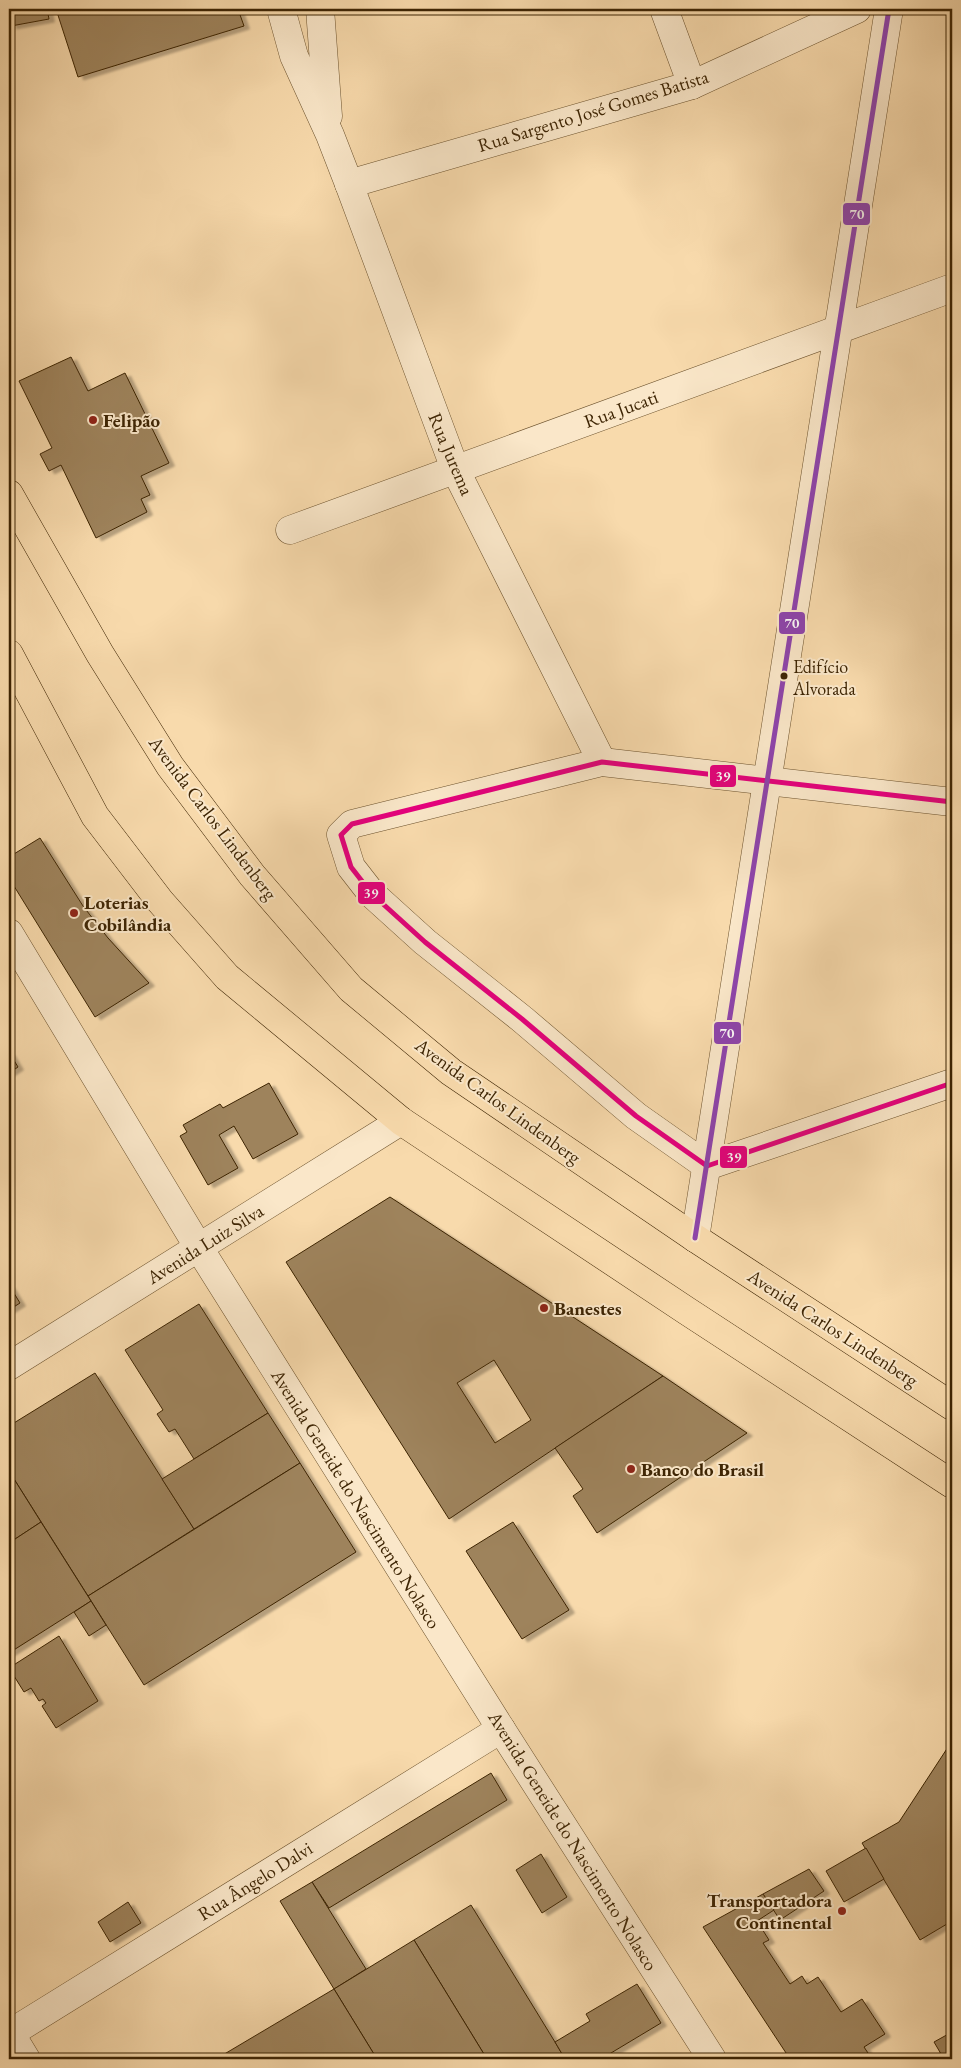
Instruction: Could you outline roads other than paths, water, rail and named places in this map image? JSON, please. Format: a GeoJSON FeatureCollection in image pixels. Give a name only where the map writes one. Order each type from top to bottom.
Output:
{"type":"FeatureCollection","features":[{"type":"Feature","properties":{"kind":"main road","name":"Avenida Carlos Lindenberg"},"geometry":{"type":"LineString","coordinates":[[9,494],[100,654],[170,766],[252,875],[351,989],[451,1072],[695,1238],[952,1406]]}},
{"type":"Feature","properties":{"kind":"main road"},"geometry":{"type":"LineString","coordinates":[[9,654],[95,816],[160,901],[227,977],[401,1121],[952,1484]]}},
{"type":"Feature","properties":{"kind":"street","name":"Rua Jurema"},"geometry":{"type":"LineString","coordinates":[[281,9],[294,56],[330,135],[349,184],[454,469],[602,762]]}},
{"type":"Feature","properties":{"kind":"street","name":"Rua Jurema"},"geometry":{"type":"LineString","coordinates":[[320,9],[330,135]]}},
{"type":"Feature","properties":{"kind":"street"},"geometry":{"type":"LineString","coordinates":[[664,9],[692,85]]}},
{"type":"Feature","properties":{"kind":"street","name":"Rua Sargento José Gomes Batista"},"geometry":{"type":"LineString","coordinates":[[349,184],[692,85],[857,9]]}},
{"type":"Feature","properties":{"kind":"street"},"geometry":{"type":"LineString","coordinates":[[695,1238],[889,9]]}},
{"type":"Feature","properties":{"kind":"street","name":"Rua Jucati"},"geometry":{"type":"LineString","coordinates":[[290,530],[952,288]]}},
{"type":"Feature","properties":{"kind":"street"},"geometry":{"type":"LineString","coordinates":[[707,1166],[636,1116],[522,1019],[425,942],[372,894],[351,867],[341,835],[352,824],[602,762],[952,802]]}},
{"type":"Feature","properties":{"kind":"street","name":"Avenida Geneide do Nascimento Nolasco"},"geometry":{"type":"LineString","coordinates":[[9,933],[199,1248],[501,1729],[712,2059]]}},
{"type":"Feature","properties":{"kind":"street"},"geometry":{"type":"LineString","coordinates":[[707,1166],[952,1083]]}},
{"type":"Feature","properties":{"kind":"street","name":"Avenida Luiz Silva"},"geometry":{"type":"LineString","coordinates":[[9,1366],[401,1121]]}},
{"type":"Feature","properties":{"kind":"street","name":"Rua Ângelo Dalvi"},"geometry":{"type":"LineString","coordinates":[[9,2033],[501,1729]]}},
{"type":"Feature","properties":{"kind":"street"},"geometry":{"type":"LineString","coordinates":[[9,2033],[26,2059]]}},
{"type":"Feature","properties":{"kind":"place","name":"Felipão"},"geometry":{"type":"Point","coordinates":[93,420]}},
{"type":"Feature","properties":{"kind":"place","name":"Edifício Alvorada"},"geometry":{"type":"Point","coordinates":[784,676]}},
{"type":"Feature","properties":{"kind":"place","name":"Loterias Cobilândia"},"geometry":{"type":"Point","coordinates":[74,913]}},
{"type":"Feature","properties":{"kind":"place","name":"Banestes"},"geometry":{"type":"Point","coordinates":[544,1308]}},
{"type":"Feature","properties":{"kind":"place","name":"Banco do Brasil"},"geometry":{"type":"Point","coordinates":[631,1469]}},
{"type":"Feature","properties":{"kind":"place","name":"Transportadora Continental"},"geometry":{"type":"Point","coordinates":[842,1911]}}]}
